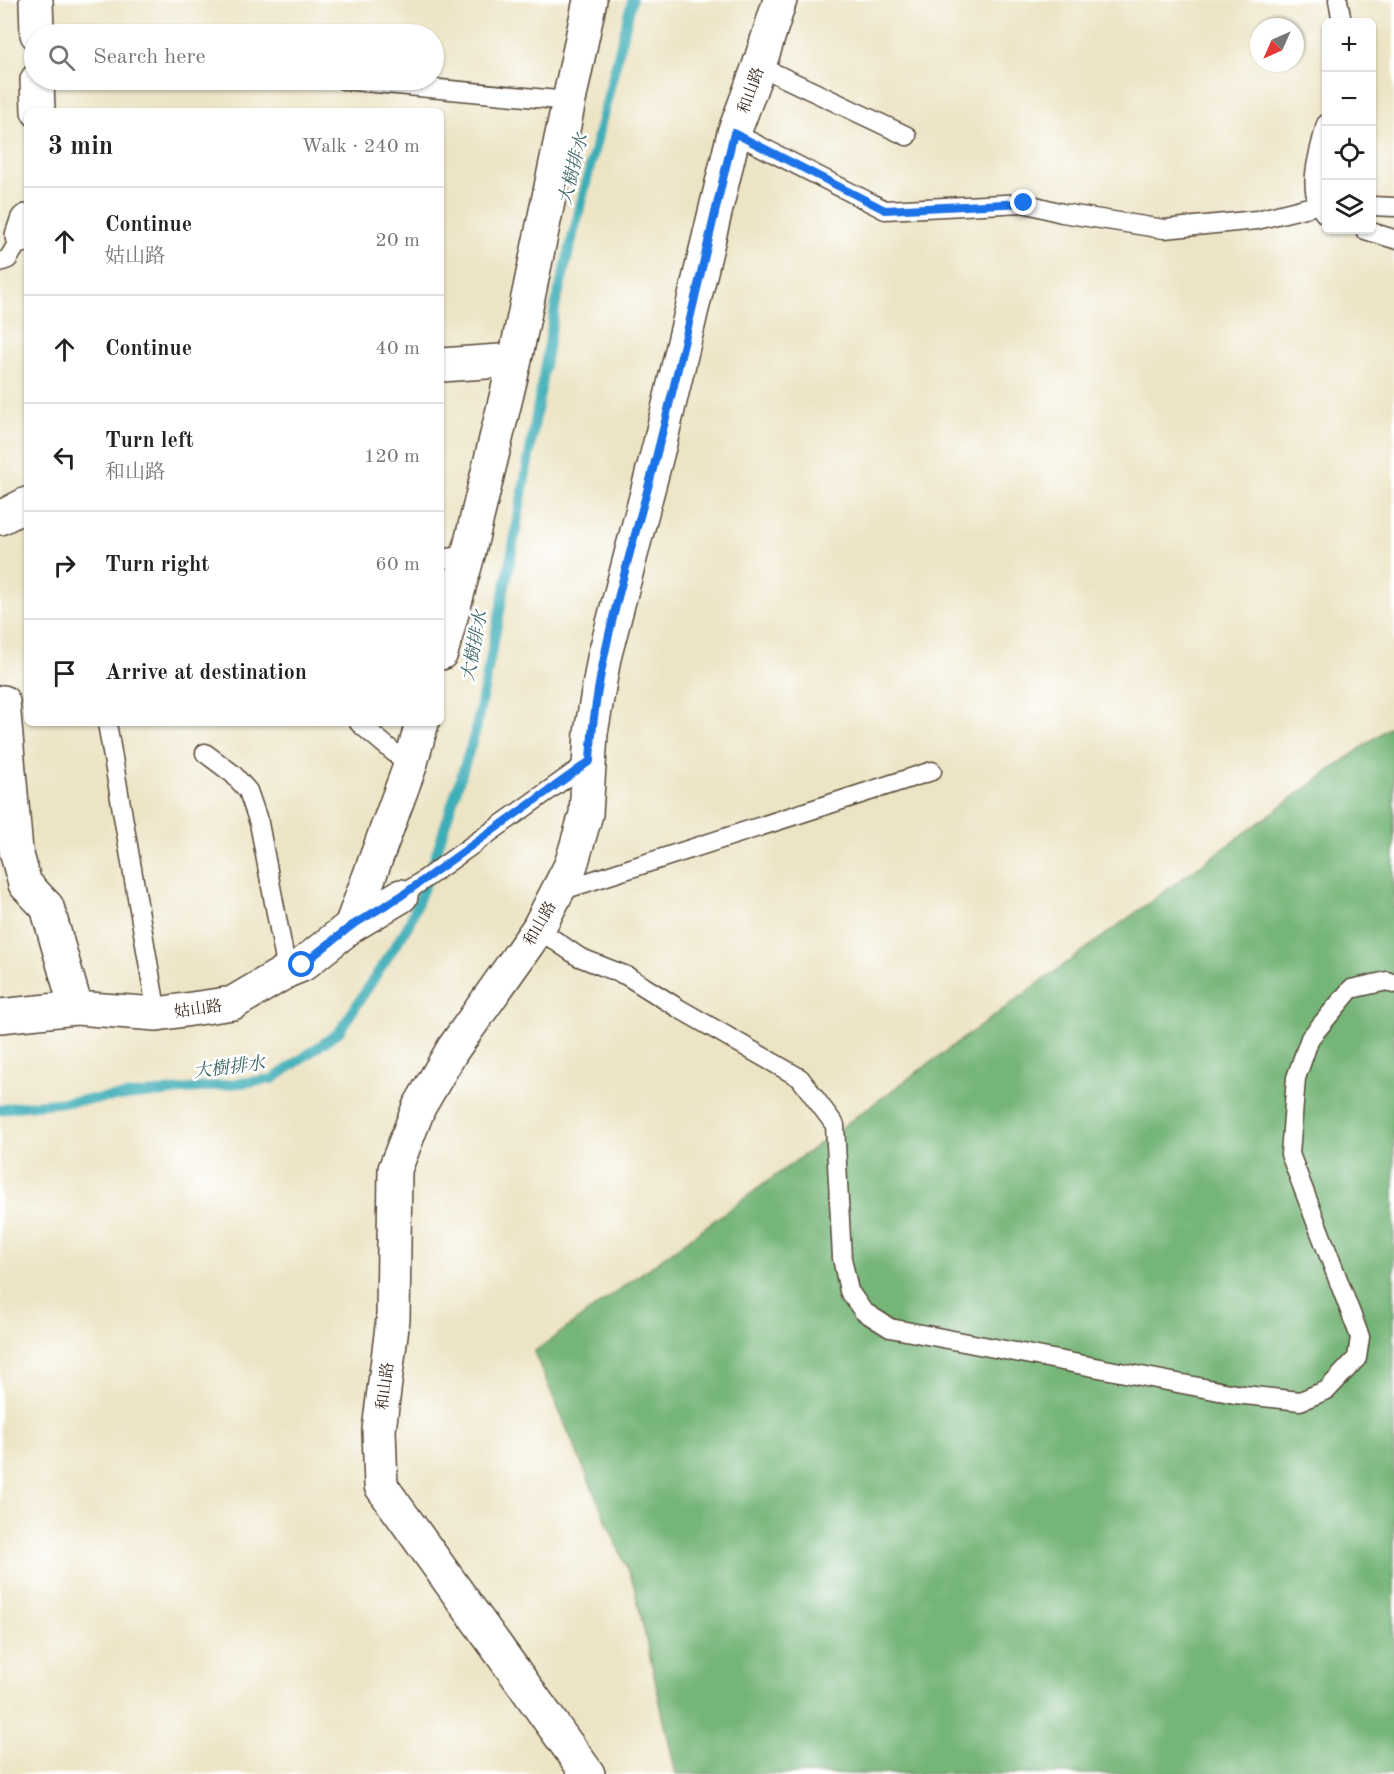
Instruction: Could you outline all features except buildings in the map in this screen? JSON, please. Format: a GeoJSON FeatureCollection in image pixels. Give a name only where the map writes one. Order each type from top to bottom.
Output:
{"type":"FeatureCollection","features":[{"type":"Feature","properties":{"kind":"street"},"geometry":{"type":"LineString","coordinates":[[36,0],[37,24]]}},
{"type":"Feature","properties":{"kind":"street"},"geometry":{"type":"LineString","coordinates":[[444,631],[454,557],[515,360],[590,0]]}},
{"type":"Feature","properties":{"kind":"street","name":"和山路"},"geometry":{"type":"LineString","coordinates":[[588,1774],[381,1486],[379,1430],[393,1319],[395,1169],[419,1107],[453,1049],[538,929],[571,865],[586,813],[591,734],[604,658],[659,447],[734,133],[780,0]]}},
{"type":"Feature","properties":{"kind":"street"},"geometry":{"type":"LineString","coordinates":[[38,90],[38,108]]}},
{"type":"Feature","properties":{"kind":"street"},"geometry":{"type":"LineString","coordinates":[[444,365],[515,360]]}},
{"type":"Feature","properties":{"kind":"street"},"geometry":{"type":"LineString","coordinates":[[0,518],[24,506]]}},
{"type":"Feature","properties":{"kind":"street"},"geometry":{"type":"LineString","coordinates":[[3,702],[16,851],[25,884],[47,907],[76,1008]]}},
{"type":"Feature","properties":{"kind":"street"},"geometry":{"type":"LineString","coordinates":[[351,926],[410,766],[421,726]]}},
{"type":"Feature","properties":{"kind":"street","name":"姑山路"},"geometry":{"type":"LineString","coordinates":[[0,1016],[76,1008],[157,1014],[233,1004],[287,971],[302,965],[351,926],[401,896]]}},
{"type":"Feature","properties":{"kind":"lane"},"geometry":{"type":"LineString","coordinates":[[1338,0],[1341,18]]}},
{"type":"Feature","properties":{"kind":"lane"},"geometry":{"type":"LineString","coordinates":[[759,66],[907,136]]}},
{"type":"Feature","properties":{"kind":"lane"},"geometry":{"type":"LineString","coordinates":[[444,89],[569,101]]}},
{"type":"Feature","properties":{"kind":"lane"},"geometry":{"type":"LineString","coordinates":[[1322,205],[1314,177],[1326,126]]}},
{"type":"Feature","properties":{"kind":"lane"},"geometry":{"type":"LineString","coordinates":[[734,133],[885,210],[1024,203],[1062,213],[1164,229],[1257,220],[1322,209]]}},
{"type":"Feature","properties":{"kind":"lane"},"geometry":{"type":"LineString","coordinates":[[1376,206],[1394,207]]}},
{"type":"Feature","properties":{"kind":"lane"},"geometry":{"type":"LineString","coordinates":[[0,262],[8,259],[24,230]]}},
{"type":"Feature","properties":{"kind":"lane"},"geometry":{"type":"LineString","coordinates":[[1376,233],[1394,239]]}},
{"type":"Feature","properties":{"kind":"lane"},"geometry":{"type":"LineString","coordinates":[[108,726],[157,1014]]}},
{"type":"Feature","properties":{"kind":"lane"},"geometry":{"type":"LineString","coordinates":[[363,726],[410,766]]}},
{"type":"Feature","properties":{"kind":"lane"},"geometry":{"type":"LineString","coordinates":[[205,753],[233,774],[248,791],[252,801],[259,823],[287,971]]}},
{"type":"Feature","properties":{"kind":"lane"},"geometry":{"type":"LineString","coordinates":[[401,896],[590,761]]}},
{"type":"Feature","properties":{"kind":"lane"},"geometry":{"type":"LineString","coordinates":[[557,892],[932,771]]}},
{"type":"Feature","properties":{"kind":"lane"},"geometry":{"type":"LineString","coordinates":[[538,929],[579,957],[627,976],[678,1008],[800,1077],[835,1125],[842,1258],[849,1291],[863,1311],[890,1328],[1235,1394],[1300,1401],[1327,1390],[1357,1358],[1360,1337],[1290,1154],[1296,1078],[1310,1038],[1352,989],[1387,981],[1394,984]]}},
{"type":"Feature","properties":{"kind":"green space"},"geometry":{"type":"Polygon","coordinates":[[[1394,724],[1394,1774],[676,1774],[634,1585],[534,1352],[1394,724]]]}},
{"type":"Feature","properties":{"kind":"waterway","name":"大樹排水"},"geometry":{"type":"LineString","coordinates":[[0,1110],[273,1079],[339,1032],[408,926],[428,878],[475,733],[512,552],[556,303],[632,0]]}},
{"type":"Feature","properties":{"kind":"route"},"geometry":{"type":"LineString","coordinates":[[302,965],[351,926],[401,896],[590,761],[591,734],[604,658],[659,447],[734,133],[885,210],[1024,203]]}}]}
